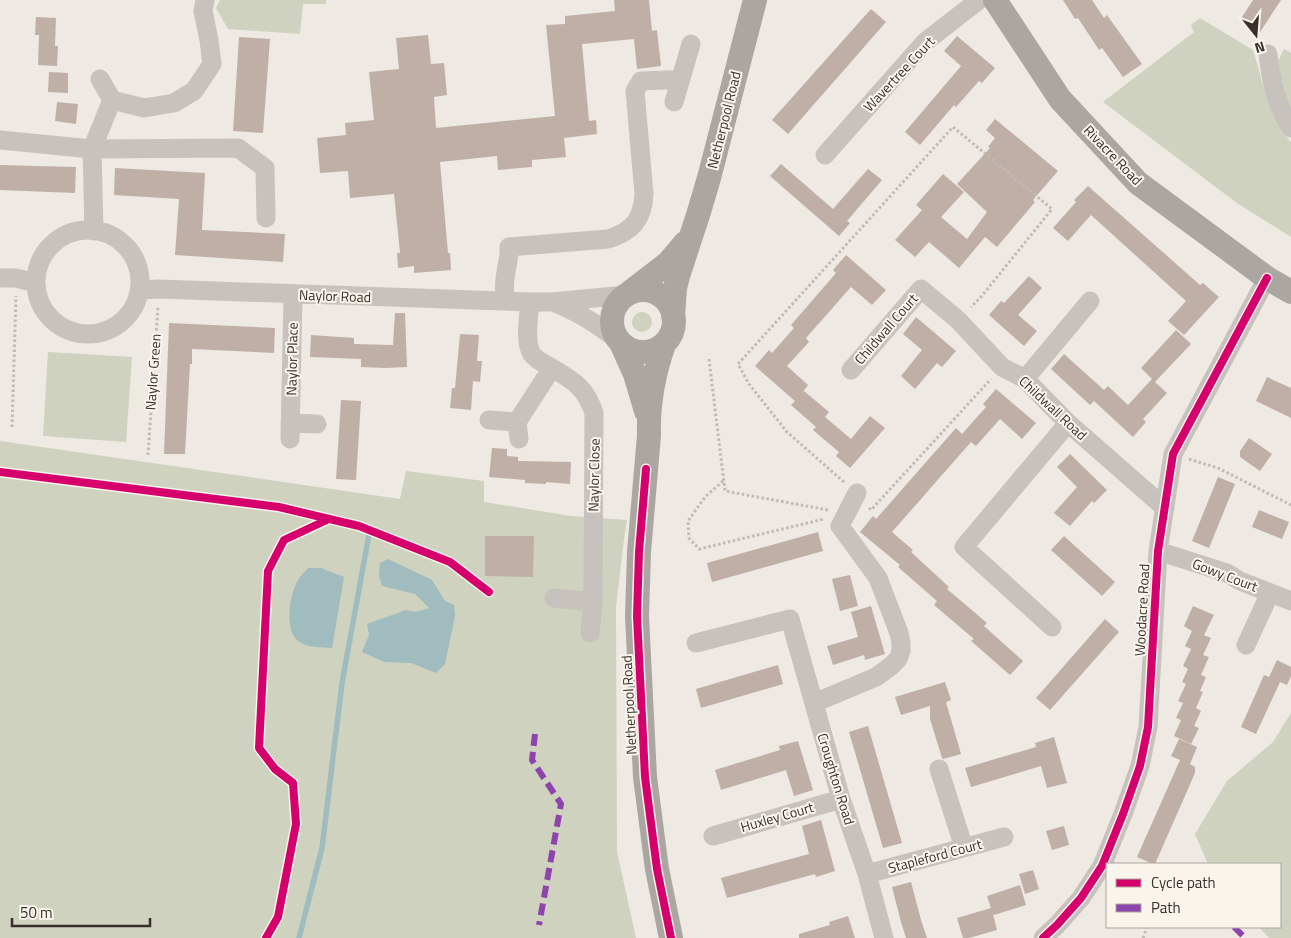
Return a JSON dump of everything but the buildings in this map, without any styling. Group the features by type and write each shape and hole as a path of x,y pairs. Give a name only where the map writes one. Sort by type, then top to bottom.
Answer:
{"main road":[{"name":"Netherpool Road","path":"673,316 675,288 711,170 754,0"},
{"name":"Rivacre Road","path":"995,0 1060,99 1138,182 1267,278 1291,292"},
{"name":"Netherpool Road","path":"628,294 668,263 690,238"},
{"path":"642,290 648,291 659,295 670,306 674,326 670,336 658,348 642,352 631,350 621,344 614,333 612,314 617,305 628,294 642,290"},
{"name":"Netherpool Road","path":"621,344 632,367 649,420"},
{"name":"Netherpool Road","path":"664,344 655,372 649,420 650,435 639,552 637,616 645,777 657,868 671,938"}],"street":[{"path":"100,79 112,100 144,108 174,103 194,91 212,64 203,11 205,0"},
{"name":"Wavertree Court","path":"826,155 925,42 979,0"},
{"path":"674,102 691,44"},
{"path":"1268,54 1270,77 1277,100 1291,128"},
{"path":"505,301 504,284 510,258 510,248 608,238 620,235 635,222 641,214 644,194 635,91 641,81 680,80"},
{"path":"94,231 92,149 112,100"},
{"path":"0,140 92,149 238,148 265,168 266,218"},
{"path":"94,231 110,235 124,244 134,257 140,273 140,290 135,306 118,325 110,330 94,334 77,333 61,326 48,315 39,300 36,283 39,266 47,251 60,239 76,232 94,231"},
{"path":"8,278 36,283"},
{"name":"Woodacre Road","path":"1043,938 1081,898 1102,866 1140,766 1148,727 1158,551 1173,454 1267,278"},
{"name":"Childwall Court","path":"851,370 921,288"},
{"name":"Childwall Road","path":"921,288 958,320 1002,367 1025,379 1068,423 1165,508"},
{"name":"Naylor Road","path":"140,290 159,289 530,302 552,302 628,294"},
{"name":"Naylor Place","path":"293,294 290,431 317,424"},
{"path":"1025,379 1090,301"},
{"name":"Naylor Close","path":"530,302 528,337 532,354 539,362 572,380 590,401 594,413 593,602 590,634"},
{"path":"552,302 588,319 621,344"},
{"path":"489,420 518,431 552,368"},
{"path":"1052,627 964,547 1068,423"},
{"path":"814,703 876,677 898,659 901,652 899,633 878,578 840,526 856,493"},
{"name":"Gowy Court","path":"1158,551 1227,573 1240,581 1285,596"},
{"path":"1246,645 1285,596"},
{"path":"554,598 593,602"},
{"name":"Croughton Road","path":"696,643 790,619 841,799 867,874 884,938"},
{"path":"939,769 964,848"},
{"name":"Huxley Court","path":"713,836 841,799"},
{"name":"Stapleford Court","path":"867,874 1004,837"}],"path":[{"path":"8,278 12,427"},
{"path":"710,358 724,491 846,513"},
{"path":"1173,454 1218,468 1291,505"},
{"path":"723,481 704,497 688,521 689,538 699,548 846,513"}],"green space":[{"path":"220,0 326,0 326,4 303,4 300,34 228,29 216,8"},
{"path":"1200,18 1253,50 1264,88 1283,133 1291,142 1291,237 1237,203 1103,102 1194,32 1191,25"},
{"path":"1284,49 1291,53 1291,117 1273,71"},
{"path":"642,312 649,315 652,322 649,329 642,332 635,329 632,322 635,315"},
{"path":"48,352 132,357 126,442 43,436"},
{"path":"0,441 400,499 406,471 484,481 484,502 571,516 627,520 616,607 617,852 636,938 0,938"},
{"path":"1291,713 1291,938 1269,938 1260,928 1281,928 1281,863 1208,863 1195,834 1227,781 1273,742"}],"water":[{"path":"388,559 432,580 445,601 454,605 455,616 445,664 436,673 411,663 384,662 362,652 369,635 367,624 406,610 416,612 429,608 415,594 382,586 379,576 380,563"},
{"path":"308,568 321,568 344,577 332,648 304,645 295,638 292,631 289,614 292,595 298,580"}],"waterway":[{"path":"299,938 322,848 342,683 370,529"}],"marked path":[{"path":"535,734 532,760 561,804 539,925"},
{"path":"1235,928 1245,938"}],"cycle path":[{"path":"1043,938 1081,898 1102,866 1140,766 1148,727 1158,551 1173,454 1267,278"},
{"path":"646,469 639,552 637,616 645,777 657,869 671,938"},
{"path":"0,472 279,507 359,526 450,562 489,592"},
{"path":"266,938 278,917 296,824 293,783 275,769 259,748 268,571 284,540 329,519"}]}
